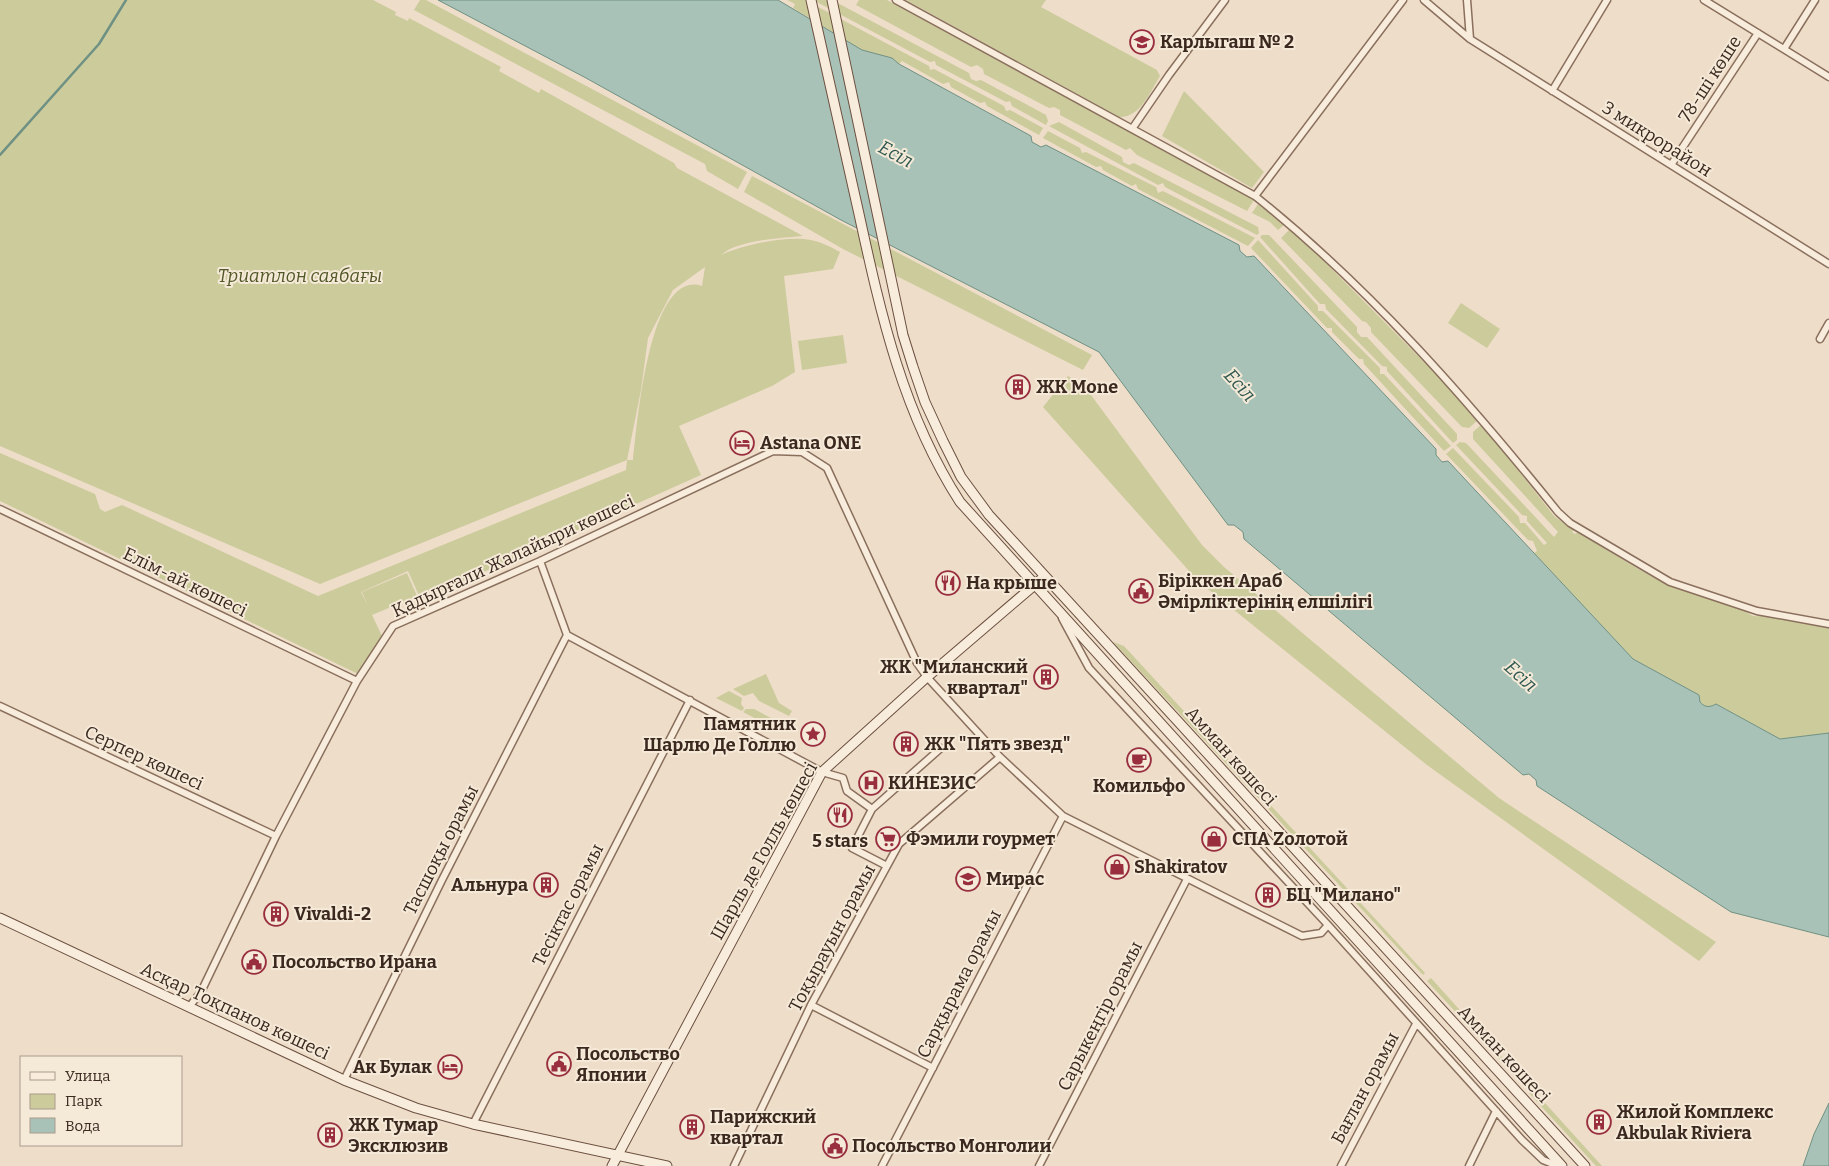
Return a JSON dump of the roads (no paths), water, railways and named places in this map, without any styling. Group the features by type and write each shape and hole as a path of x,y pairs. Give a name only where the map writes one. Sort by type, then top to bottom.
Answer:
{"main road":[{"name":"Амман көшесі","path":"811,0 883,322 912,411 940,471 960,502 978,524 1562,1166"},
{"name":"Амман көшесі","path":"832,0 904,334 925,402 961,477 989,516 1585,1166"},
{"name":"Шарль де Голль көшесі","path":"612,1166 822,772 927,677 1045,576"},
{"name":"Асқар Тоқпанов көшесі","path":"0,918 344,1080 416,1108 473,1124 667,1166"}],"street":[{"path":"896,0 1255,196 1306,238 1398,329 1483,420 1558,512 1570,523 1670,582 1757,611 1829,624"},
{"path":"1132,129 1168,74 1225,0"},
{"path":"1255,196 1403,0"},
{"name":"3 микрорайон","path":"1424,0 1470,39 1829,264"},
{"path":"1467,0 1470,39"},
{"path":"1552,91 1607,0"},
{"path":"1784,50 1815,0"},
{"path":"1706,1 1829,77"},
{"name":"78-ші көше","path":"1671,166 1758,33"},
{"path":"1820,338 1829,324"},
{"name":"Қадырғали Жалайыри көшесі","path":"189,1007 201,992 276,836 357,681 392,626 540,561 773,451 802,452 827,468 917,663 927,677 1000,757 1064,816 1302,936 1321,933 1328,925"},
{"name":"Елім-ай көшесі","path":"0,509 357,681"},
{"path":"540,561 568,635 822,772 843,778 847,791 872,809"},
{"name":"Амман көшесі","path":"1058,611 1089,668 1328,925 1496,1111 1543,1160 1558,1166"},
{"name":"Тасшоқы орамы","path":"344,1080 442,880 568,635"},
{"name":"Тесіктас орамы","path":"473,1124 690,700"},
{"name":"Серпер көшесі","path":"0,706 276,836"},
{"path":"887,866 852,848 872,809 941,748"},
{"name":"Тоқырауын орамы","path":"734,1166 811,1005 899,844 1000,757"},
{"name":"Сарқырама орамы","path":"882,1166 1064,816"},
{"name":"Сарыкеңгір орамы","path":"1038,1166 1187,879"},
{"path":"811,1005 933,1068"},
{"name":"Бағлан орамы","path":"1342,1166 1416,1024"},
{"path":"1469,1166 1496,1111"}],"water":[{"name":"Есіл","path":"438,0 778,0 862,50 892,58 899,64 1031,136 1032,142 1041,147 1046,145 1239,245 1240,251 1247,257 1254,256 1436,449 1436,455 1442,462 1448,461 1633,659 1699,695 1700,702 1703,705 1716,704 1780,739 1829,733 1829,937 1731,912 1537,786 1536,780 1529,774 1523,775 1244,539 1243,532 1234,525 1228,525 1099,352 841,220 586,78"},
{"path":"1829,1103 1829,1166 1803,1166 1814,1134"}],"waterway":[{"path":"0,155 99,44 126,0"}],"place":[{"name":"Карлыгаш № 2","path":"1142,42"},
{"name":"ЖК Mone","path":"1018,387"},
{"name":"Astana ONE","path":"742,443"},
{"name":"На крыше","path":"948,583"},
{"name":"Біріккен Араб Әмірліктерінің елшілігі","path":"1141,591"},
{"name":"ЖК \"Миланский квартал\"","path":"1046,677"},
{"name":"Памятник Шарлю Де Голлю","path":"813,734"},
{"name":"ЖК \"Пять звезд\"","path":"906,744"},
{"name":"Комильфо","path":"1139,760"},
{"name":"КИНЕЗИС","path":"871,783"},
{"name":"5 stars","path":"840,815"},
{"name":"Фэмили гоурмет","path":"888,839"},
{"name":"СПА Zолотой","path":"1214,839"},
{"name":"Shakiratov","path":"1117,867"},
{"name":"Мирас","path":"968,879"},
{"name":"Альнура","path":"546,885"},
{"name":"БЦ \"Милано\"","path":"1268,895"},
{"name":"Vivaldi-2","path":"276,914"},
{"name":"Посольство Ирана","path":"254,962"},
{"name":"Посольство Японии","path":"559,1064"},
{"name":"Ак Булак","path":"450,1067"},
{"name":"Жилой Комплекс Akbulak Riviera","path":"1599,1122"},
{"name":"Парижский квартал","path":"692,1127"},
{"name":"ЖК Тумар Эксклюзив","path":"330,1135"},
{"name":"Посольство Монголии","path":"835,1146"}],"park label":[{"name":"Триатлон саябағы","path":"300,276"}]}
